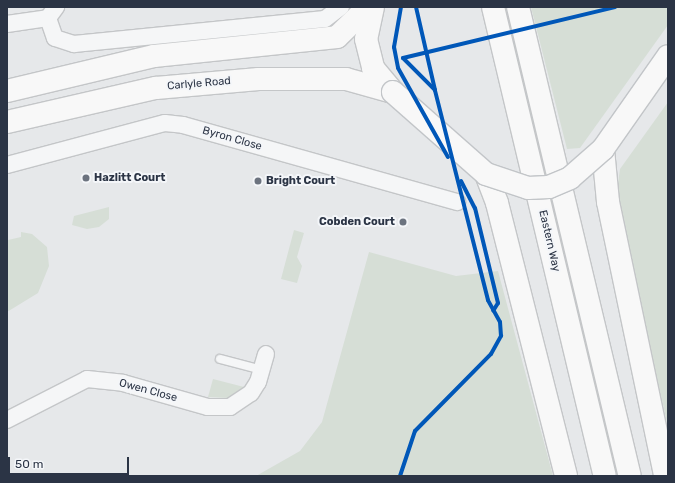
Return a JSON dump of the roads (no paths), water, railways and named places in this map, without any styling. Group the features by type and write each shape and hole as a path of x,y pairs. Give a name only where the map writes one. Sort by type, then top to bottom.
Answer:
{"main road":[{"path":"7,91 154,56 336,37 368,7"},
{"path":"373,7 366,39 373,68 393,92 486,174 528,188 549,187 570,178 603,149 668,56"},
{"name":"Eastern Way","path":"493,7 605,476"},
{"path":"518,7 630,476"},
{"name":"Carlyle Road","path":"7,122 156,88 259,79 346,79 393,92"},
{"path":"603,149 608,202 665,476"},
{"path":"486,174 497,203 566,476"}],"street":[{"path":"7,24 52,12 55,38 74,44 325,19 341,7"},
{"name":"Byron Close","path":"7,166 165,123 182,125 456,202"},
{"name":"Owen Close","path":"7,420 87,378 123,383 221,409 251,393 262,370 266,354"}],"lane":[{"path":"220,359 262,370"}],"place":[{"name":"Hazlitt Court","path":"86,178"},
{"name":"Bright Court","path":"258,181"},
{"name":"Cobden Court","path":"403,222"}]}
